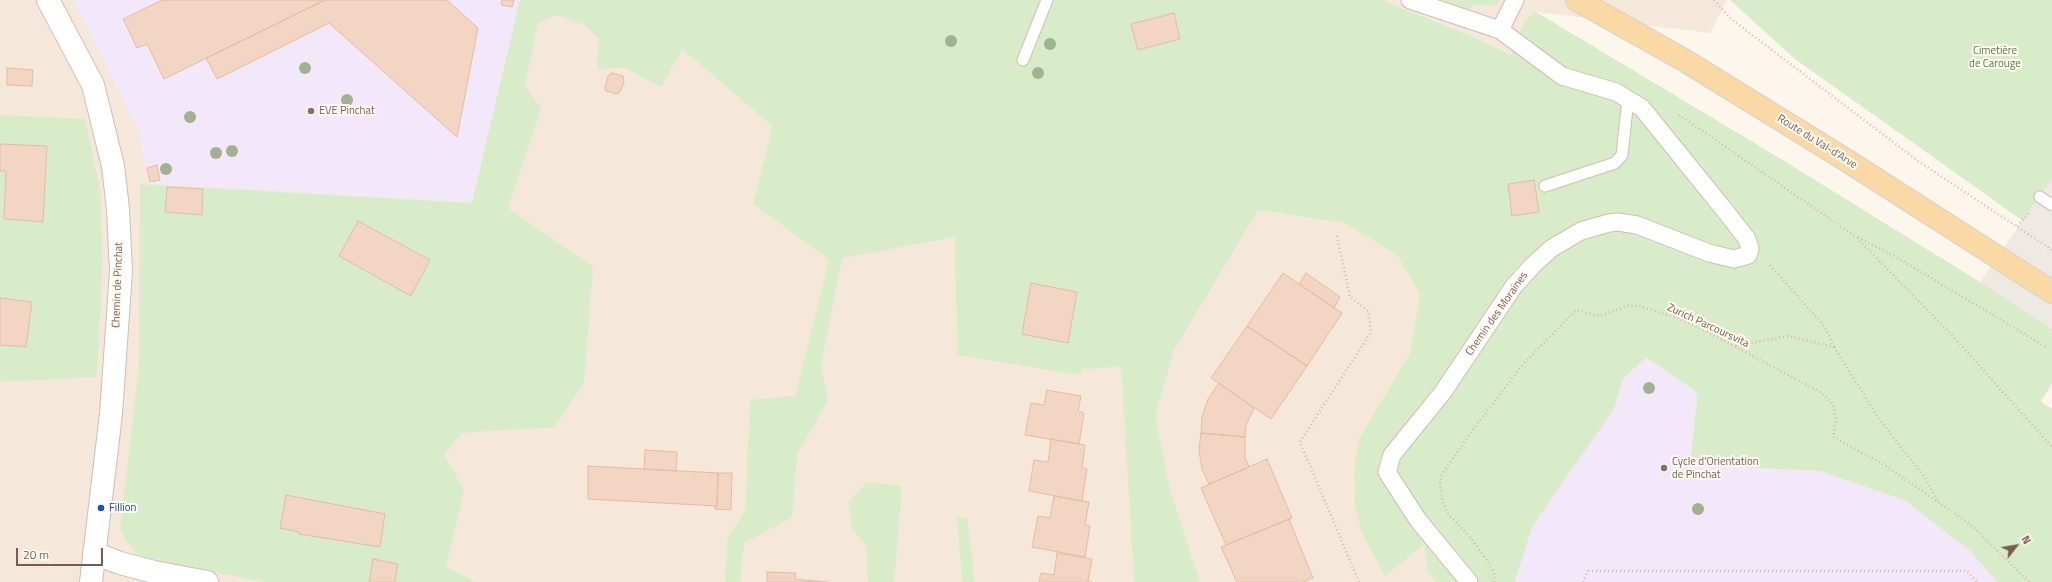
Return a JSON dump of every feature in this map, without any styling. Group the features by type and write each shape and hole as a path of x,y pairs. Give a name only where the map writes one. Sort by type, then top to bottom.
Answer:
{"main road":[{"name":"Route du Val-d'Arve","path":"1577,0 1684,60 1852,164 2052,292"}],"street":[{"name":"Chemin de Pinchat","path":"48,0 93,85 113,166 118,209 120,271 111,414 91,582"},
{"path":"1410,0 1503,23 1562,76 1616,92 1642,108 1747,239"},
{"path":"1503,23 1515,0"},
{"name":"Chemin des Moraines","path":"1469,582 1418,520 1387,472 1392,455 1443,392 1514,286 1532,265 1552,248 1581,231 1609,223 1618,222 1637,225 1709,254 1734,259 1748,255 1750,249 1747,239"},
{"path":"94,553 120,563 154,572 207,582"}],"lane":[{"path":"1023,60 1047,0"},
{"path":"1545,186 1615,163 1622,155 1628,99"},
{"path":"2040,197 2052,205"}],"path":[{"path":"1714,0 1731,19 1918,161 2052,250"},
{"path":"1642,108 1655,105 1684,117 1856,236 1903,261 2046,347"},
{"path":"1337,236 1350,297 1368,311 1372,332 1300,442 1358,582"},
{"path":"1856,236 1951,334 2052,448"},
{"path":"1747,239 1825,328 1834,347 1879,419 1923,474 1940,503"},
{"name":"Zurich Parcoursvita","path":"1495,582 1494,573 1486,559 1471,538 1448,514 1443,503 1440,485 1441,476 1474,428 1524,363 1576,310 1599,316 1628,306 1640,306 1678,318 1735,346 1822,393 1833,404 1836,418 1833,437 1883,464 1971,525 2029,582"},
{"path":"1735,346 1788,336 1834,347"},
{"path":"1583,582 1588,571 1967,571 1977,582"}],"shaded area":[{"path":"0,0 584,0 682,49 772,126 753,204 829,260 955,236 1258,210 1344,223 1397,255 1420,294 1410,353 1359,439 1424,543 1428,572 1436,582 0,582"},
{"name":"EVE Pinchat","path":"74,0 520,0 472,203 150,184 138,131"},
{"path":"1382,0 1727,0 1710,33 1536,12 1524,21 1511,55 1474,37"},
{"path":"2052,179 2052,329 1980,282"},
{"name":"Cycle d'Orientation de Pinchat","path":"1647,358 1695,391 1697,399 1690,465 1819,471 1904,500 1969,550 1997,582 1515,582 1532,527 1614,409 1624,377"}],"green space":[{"path":"520,0 1382,0 1474,37 1511,55 1524,21 1536,12 1781,159 1980,282 2052,329 2052,383 2041,402 2052,409 2052,582 1997,582 1969,550 1904,500 1819,471 1690,465 1697,399 1695,391 1647,358 1624,377 1614,409 1532,527 1515,582 1436,582 1428,572 1424,544 1385,576 1361,531 1355,504 1354,469 1359,439 1410,353 1420,294 1397,255 1344,223 1258,210 1174,350 1155,416 1170,491 1200,582 1134,582 1121,367 1082,369 1081,375 957,355 955,237 842,258 821,366 828,400 797,454 792,517 744,543 740,582 725,582 728,537 745,511 750,400 795,396 829,260 753,204 772,126 682,49 661,87 623,67 597,70 599,39 585,25 556,15 538,23 525,85 541,109 508,208 593,267 584,382 555,427 461,433 444,455 464,490 446,567 476,582 265,582 156,561 139,555 126,541 120,529 139,364 140,184 472,203"},
{"path":"1441,0 1499,0 1497,6 1473,5 1470,10"},
{"name":"Cimetière de Carouge","path":"1730,0 2052,0 2052,179 2023,221 1795,59"},
{"path":"0,115 85,119 100,189 103,259 97,377 0,382"},
{"path":"867,482 902,486 894,582 868,582 866,546 852,528 848,502"},
{"path":"957,517 967,518 975,582 962,582"}],"building":[{"path":"162,0 325,0 164,79 147,44 137,48 123,19"},
{"path":"325,0 447,0 478,28 457,137 329,23 217,79 206,58"},
{"path":"502,0 514,0 512,7 501,5"},
{"path":"1174,13 1180,39 1138,50 1131,24"},
{"path":"7,68 33,70 32,86 7,85"},
{"path":"612,73 623,76 624,82 620,92 617,94 606,91 605,87 608,76"},
{"path":"0,144 47,146 43,222 4,219 6,171 0,171"},
{"path":"157,165 160,180 150,182 147,168"},
{"path":"1534,180 1539,212 1512,216 1508,184"},
{"path":"167,187 203,189 202,215 165,212"},
{"path":"358,221 430,260 411,296 339,256"},
{"path":"1283,273 1342,313 1307,366 1247,326"},
{"path":"1306,273 1340,297 1334,308 1299,284"},
{"path":"1031,283 1077,292 1068,343 1022,334"},
{"path":"0,298 32,302 26,347 0,345"},
{"path":"1247,326 1307,366 1271,419 1211,378"},
{"path":"1219,383 1254,408 1246,425 1245,437 1201,433 1202,417 1208,399"},
{"path":"1047,390 1081,396 1078,411 1084,413 1079,444 1025,435 1031,403 1044,405"},
{"path":"1201,433 1245,437 1245,458 1249,467 1209,484 1202,469 1199,450"},
{"path":"1051,439 1085,445 1082,468 1087,469 1082,501 1029,491 1034,460 1048,462"},
{"path":"645,450 677,452 676,471 644,469"},
{"path":"1267,459 1292,518 1226,545 1201,488"},
{"path":"588,466 718,473 717,506 588,499"},
{"path":"718,473 732,473 731,510 715,509 715,506 717,506"},
{"path":"286,495 385,514 380,547 299,534 299,532 280,528"},
{"path":"1054,496 1089,502 1085,525 1090,526 1085,557 1032,547 1038,516 1050,518"},
{"path":"1289,519 1313,578 1303,582 1237,582 1221,547"},
{"path":"1057,553 1092,559 1088,581 1092,582 1039,582 1041,573 1054,575"},
{"path":"373,559 398,564 395,582 369,582"},
{"path":"767,572 796,573 795,579 828,582 767,582"}],"place":[{"name":"EVE Pinchat","path":"311,111"},
{"name":"Cycle d'Orientation de Pinchat","path":"1664,468"},
{"name":"Fillion","path":"101,508"}]}
